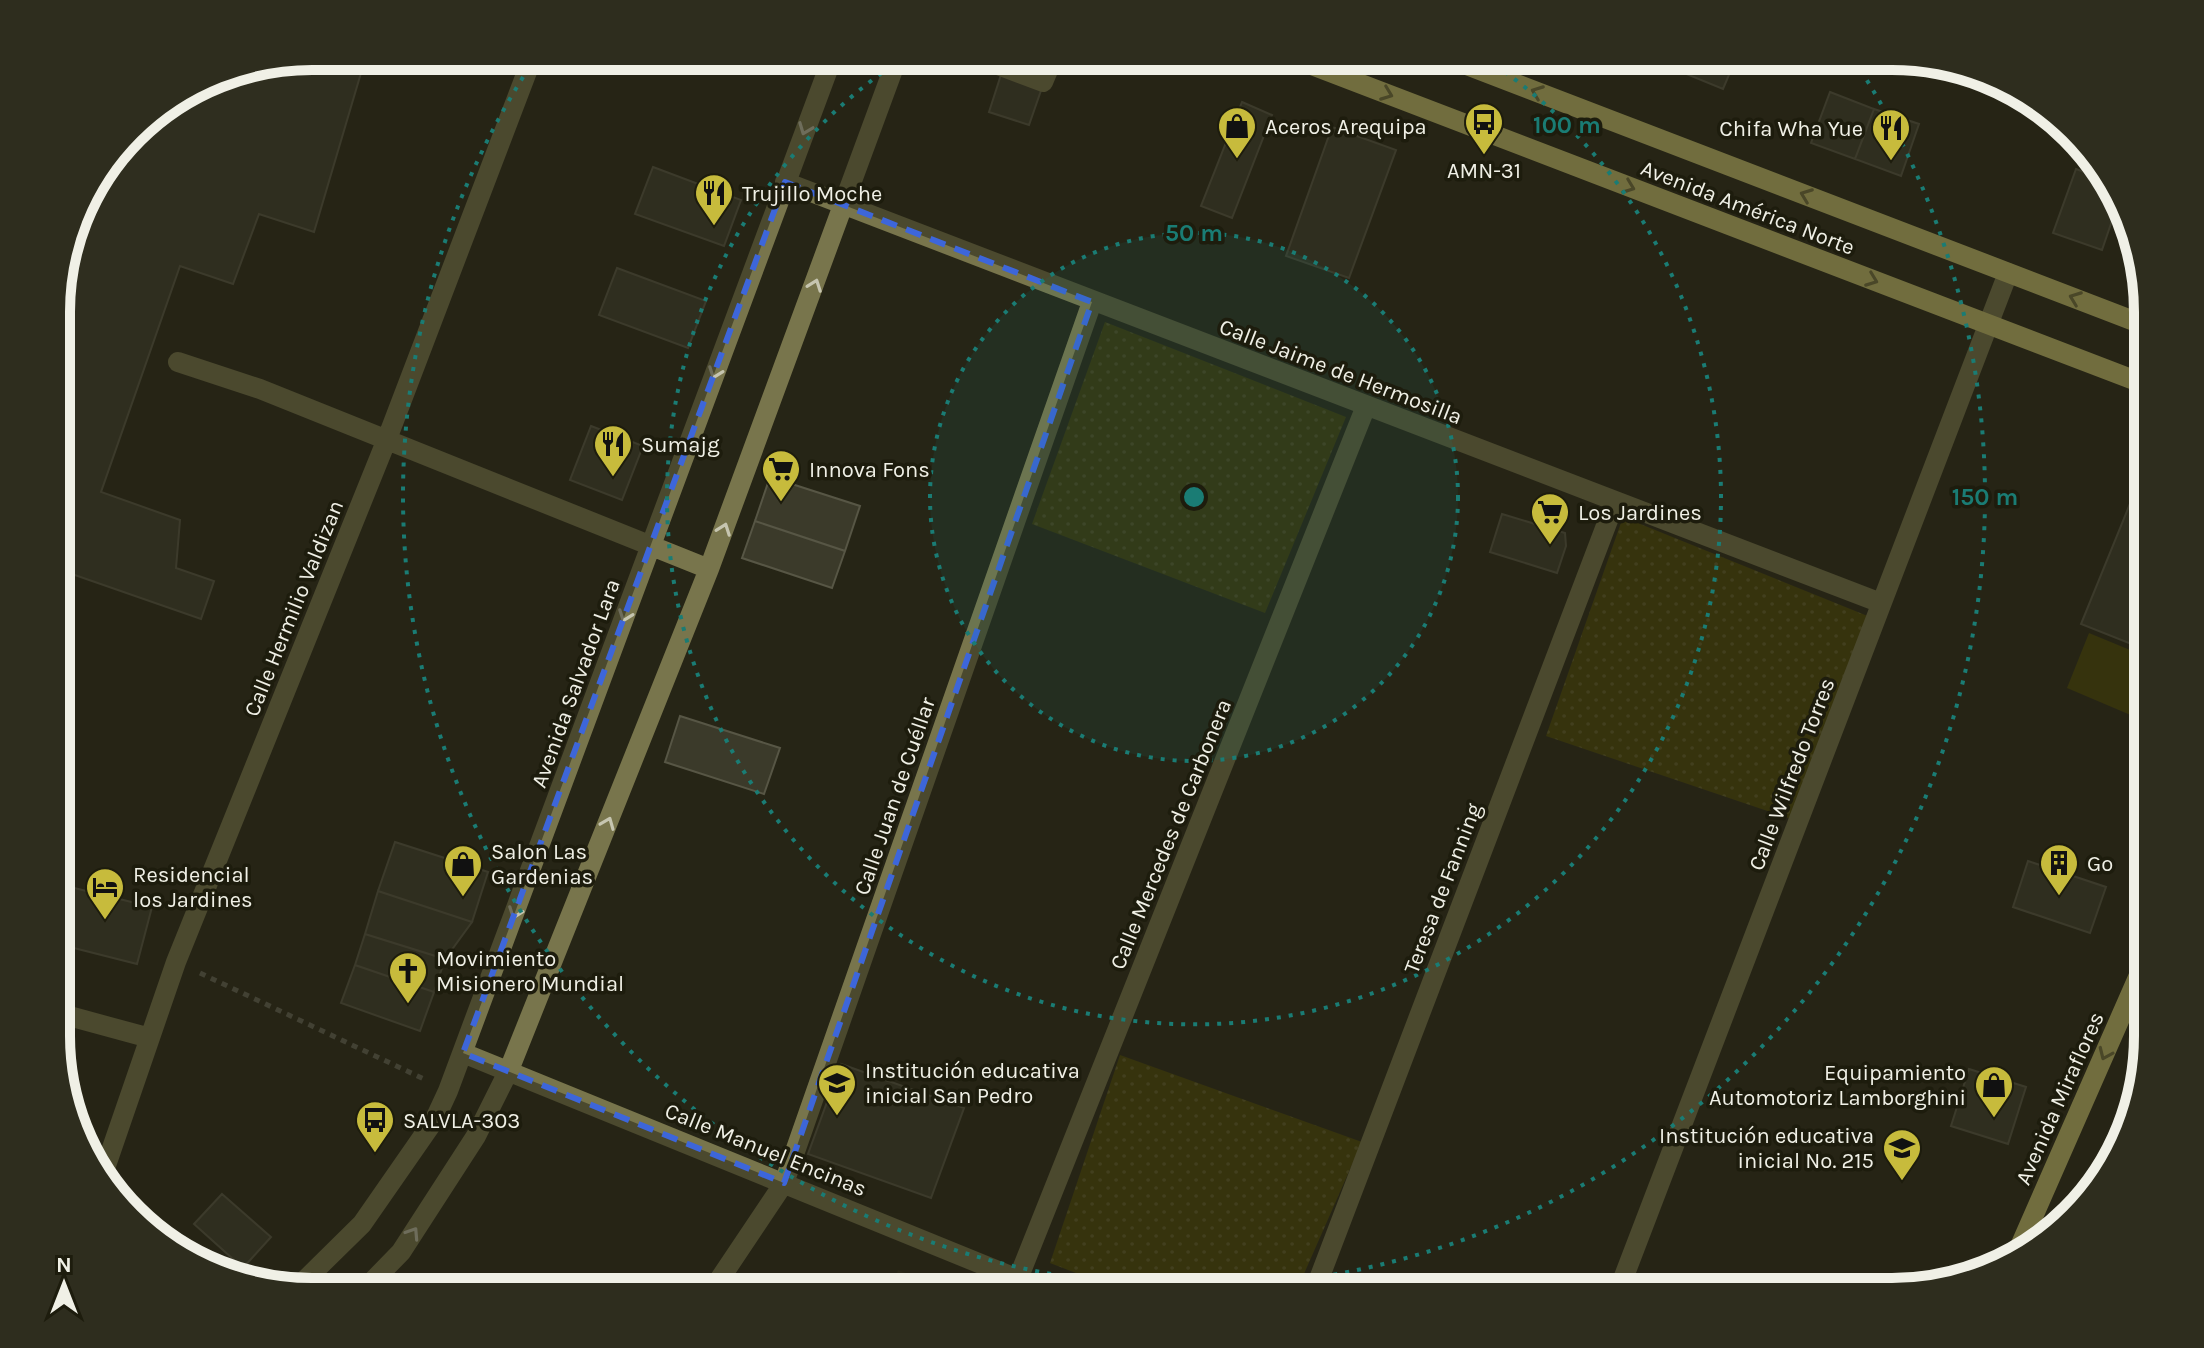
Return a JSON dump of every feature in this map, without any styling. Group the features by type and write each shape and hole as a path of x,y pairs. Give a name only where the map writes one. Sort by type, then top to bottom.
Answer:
{"main road":[{"name":"Avenida América Norte","path":"1325,70 2133,380"},
{"name":"Avenida América Norte","path":"1499,70 2133,321"},
{"name":"Avenida Miraflores","path":"2023,1239 2133,989"}],"street":[{"name":"Calle Hermilio Valdizan","path":"107,1163 176,962 387,439 527,71"},
{"name":"Avenida Salvador Lara","path":"307,1278 362,1224 435,1119 448,1091 827,71"},
{"path":"376,1278 401,1252 476,1136 509,1070 709,569 893,71"},
{"path":"1013,71 1043,82 1048,71"},
{"name":"Calle Jaime de Hermosilla","path":"785,182 1881,603"},
{"name":"Calle Wilfredo Torres","path":"1624,1277 2008,273"},
{"name":"Calle Juan de Cuéllar","path":"721,1278 784,1183 1092,302"},
{"path":"178,362 260,389 709,569"},
{"name":"Calle Mercedes de Carbonera","path":"1019,1278 1366,406"},
{"name":"Teresa de Fanning","path":"1320,1277 1615,502"},
{"path":"70,1016 150,1038"},
{"name":"Calle Manuel Encinas","path":"463,1053 1014,1278"}],"path":[{"path":"176,962 448,1091"}],"highlighted area":[{"path":"785,182 1092,302 784,1183 463,1053"}],"shaded area":[{"path":"1105,322 1346,417 1265,613 1032,524"},
{"path":"1623,517 1880,621 1797,821 1546,736"},
{"path":"2089,633 2133,651 2133,716 2067,688"},
{"path":"1120,1055 1362,1142 1302,1277 1088,1278 1050,1263"},
{"path":"898,1270 916,1278 895,1278"}],"building":[{"path":"1677,70 1731,70 1723,89"},
{"path":"296,71 362,71 314,232 259,214 233,284 180,266 101,492 180,520 176,568 214,581 201,619 72,574 72,280 88,219 111,177 152,130 177,111 219,88 249,78"},
{"path":"1002,71 1048,71 1029,125 989,112"},
{"path":"1830,92 1874,109 1855,159 1811,143"},
{"name":"Aceros Arequipa","path":"1242,102 1272,115 1232,218 1201,206"},
{"path":"1874,109 1919,124 1901,176 1855,159"},
{"path":"1332,127 1396,150 1349,278 1286,256"},
{"path":"653,167 741,200 724,246 635,214"},
{"path":"2076,169 2091,174 2114,216 2102,250 2053,233"},
{"path":"617,268 706,301 688,348 599,315"},
{"path":"591,426 643,446 622,500 570,480"},
{"path":"770,477 860,506 845,551 755,521"},
{"path":"2133,496 2133,645 2081,624"},
{"path":"1502,514 1565,533 1566,546 1557,573 1490,552"},
{"path":"755,521 845,551 832,588 742,558"},
{"path":"680,716 780,748 764,794 665,762"},
{"path":"395,842 488,872 472,922 378,891"},
{"name":"Go","path":"2028,861 2106,887 2090,933 2013,907"},
{"name":"Residencial los Jardines","path":"70,887 152,907 137,964 70,947"},
{"path":"378,891 472,922 445,959 365,934"},
{"path":"365,934 445,959 434,992 355,965"},
{"path":"355,965 434,992 420,1031 341,1003"},
{"path":"841,1064 964,1108 931,1198 808,1154"},
{"path":"1969,1069 2026,1087 2008,1144 1951,1126"},
{"path":"222,1194 271,1237 243,1268 194,1224"}],"place":[{"name":"AMN-31","path":"1484,156"},
{"name":"Aceros Arequipa","path":"1237,160"},
{"name":"Chifa Wha Yue","path":"1891,162"},
{"name":"Trujillo Moche","path":"714,227"},
{"name":"Sumajg","path":"613,478"},
{"name":"Innova Fons","path":"781,503"},
{"name":"Los Jardines","path":"1550,546"},
{"name":"Go","path":"2059,897"},
{"name":"Salon Las Gardenias","path":"463,898"},
{"name":"Residencial los Jardines","path":"105,921"},
{"name":"Movimiento Misionero Mundial","path":"408,1005"},
{"name":"Institución educativa inicial San Pedro","path":"837,1117"},
{"name":"Equipamiento Automotoriz Lamborghini","path":"1994,1119"},
{"name":"SALVLA-303","path":"375,1154"},
{"name":"Institución educativa inicial No. 215","path":"1902,1182"}]}
